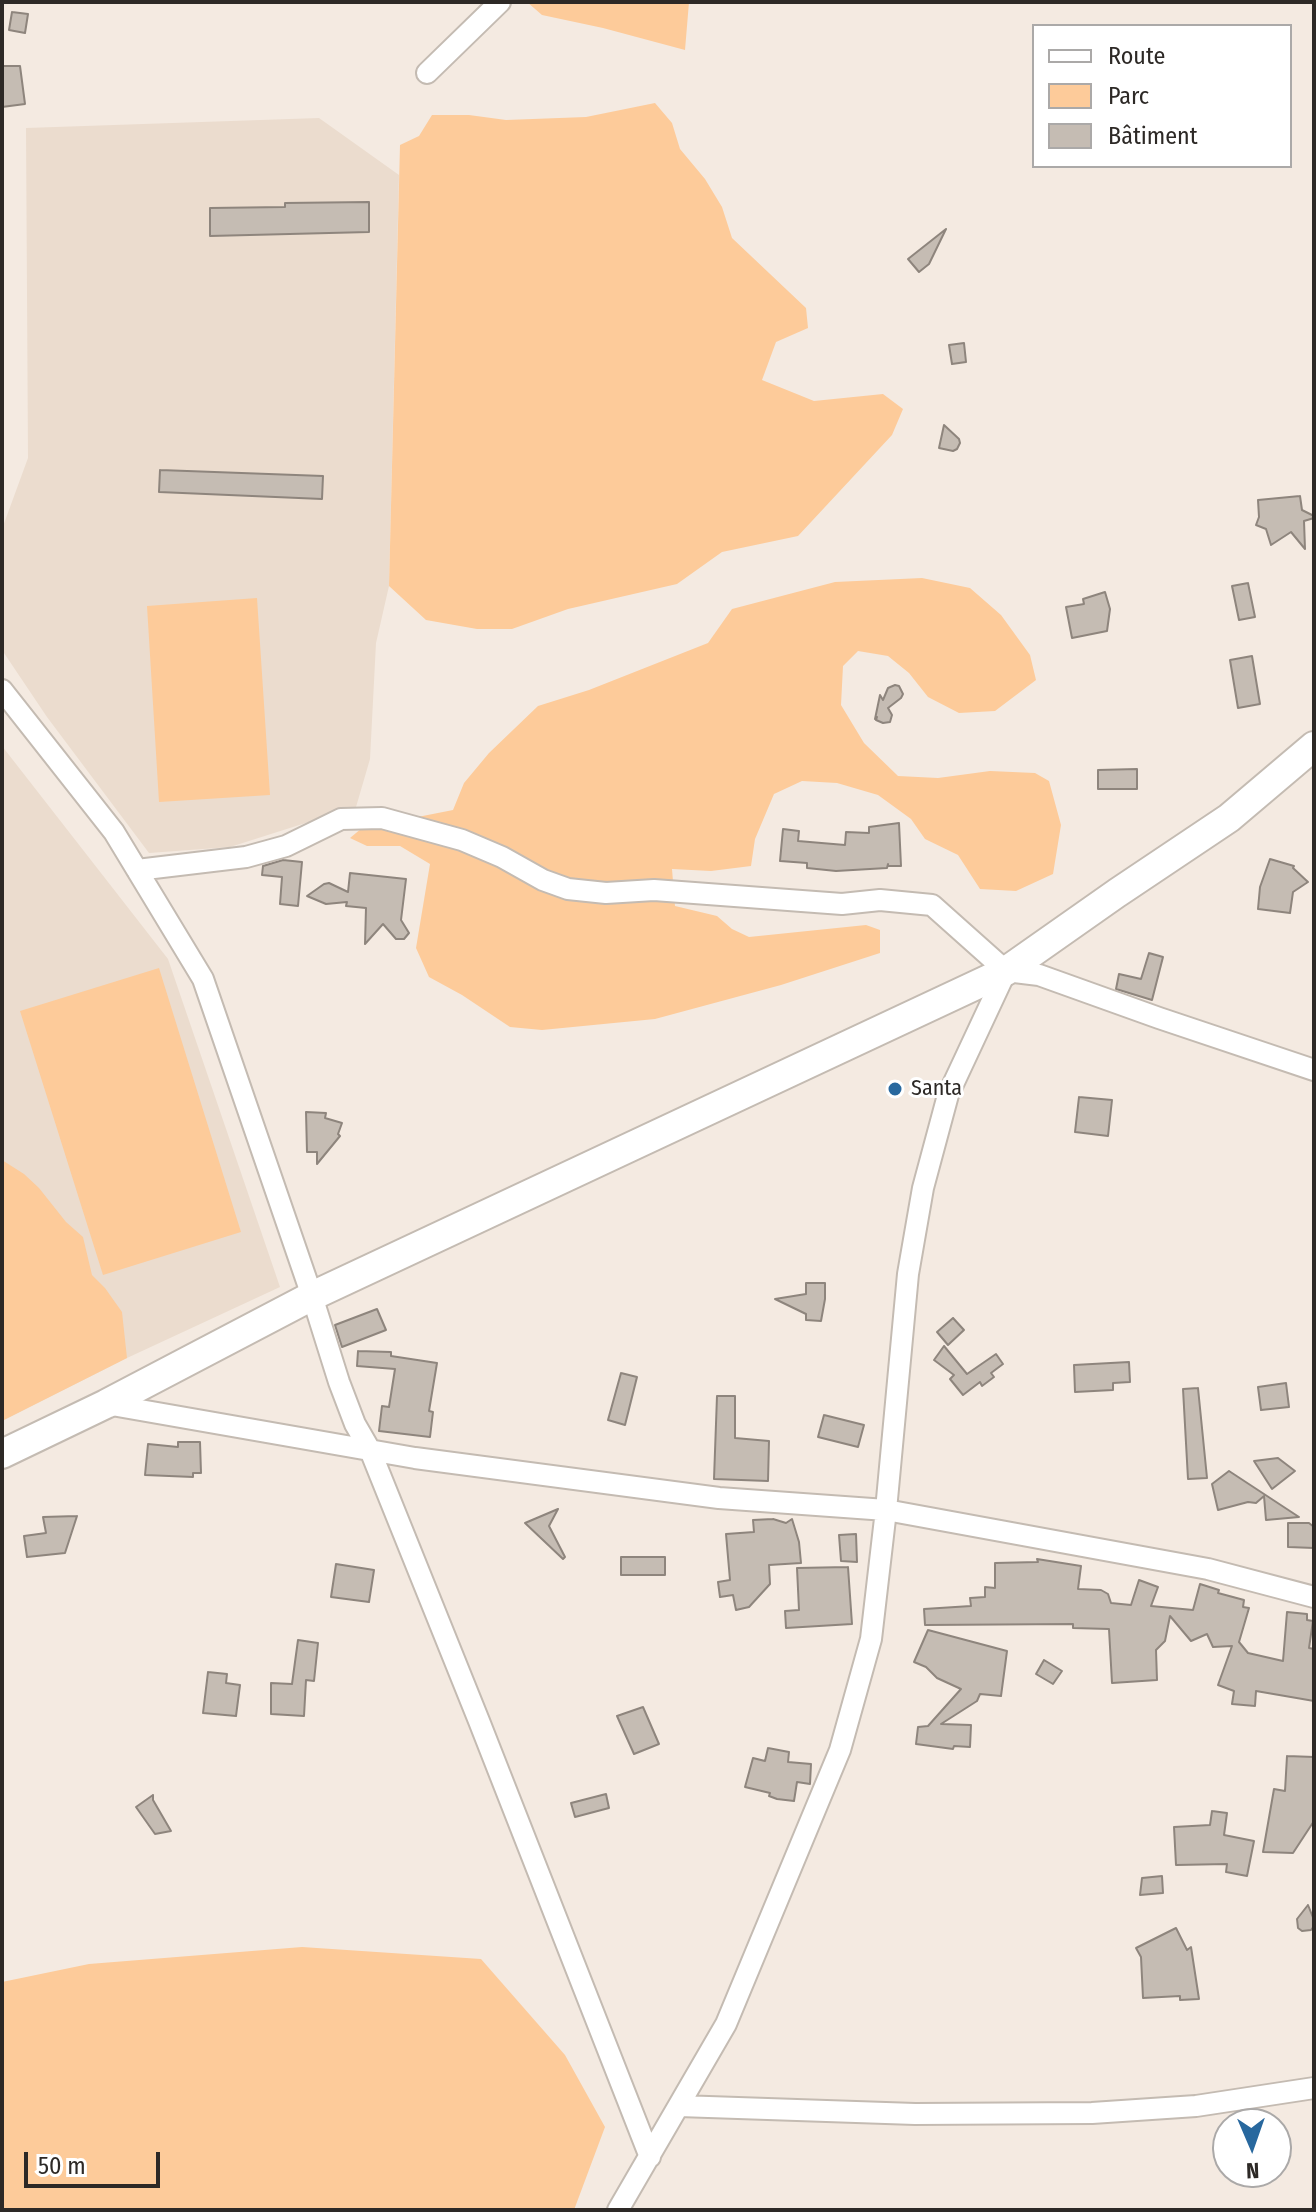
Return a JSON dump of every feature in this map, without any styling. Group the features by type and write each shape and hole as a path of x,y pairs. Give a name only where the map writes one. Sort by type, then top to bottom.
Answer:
{"main road":[{"path":"2,1454 106,1404 312,1296 1006,971 1229,818 1314,746"}],"street":[{"path":"427,73 500,2"},
{"path":"2,690 114,832 203,979 339,1382 355,1424 370,1450 479,1721 650,2157"},
{"path":"137,870 246,857 286,846 341,819 382,818 462,840 568,889 606,893 654,890 842,904 880,900 932,905 1006,971 1039,975 1314,1070"},
{"path":"618,2210 726,2024 840,1750 871,1639 908,1274 923,1188 948,1095 1006,971"},
{"path":"106,1404 430,1460 719,1498 886,1510 1208,1569 1314,1597"},
{"path":"679,2106 915,2114 1092,2113 1196,2106 1314,2088"}],"shaded area":[{"path":"319,118 399,175 389,586 376,643 370,759 356,807 230,847 149,853 47,717 2,650 2,529 28,458 26,128"},
{"path":"2,746 168,959 280,1287 127,1358 2,1421"}],"green space":[{"path":"527,2 689,2 685,50 542,15"},
{"path":"655,103 672,123 680,149 705,179 722,207 732,238 806,308 808,328 776,342 762,380 814,401 883,394 903,409 892,435 798,536 722,552 677,584 568,609 512,629 477,629 426,620 389,586 400,145 419,136 432,115 469,115 506,120 586,117"},
{"path":"922,578 970,588 1001,615 1030,655 1036,680 995,711 959,713 928,697 909,673 888,656 858,651 843,666 841,705 864,743 898,776 938,778 990,771 1035,773 1049,781 1061,825 1053,874 1016,891 980,889 958,855 925,839 911,819 878,795 837,783 802,781 774,794 755,839 751,866 711,871 672,869 675,906 717,916 732,929 749,937 866,925 880,930 880,953 781,985 655,1019 542,1030 510,1027 429,977 416,948 430,864 400,846 367,846 350,838 362,828 453,810 464,783 489,753 538,706 589,690 708,643 732,609 835,582"},
{"path":"257,598 270,795 159,802 147,606"},
{"path":"159,968 241,1232 103,1275 20,1011"},
{"path":"2,1160 39,1188 66,1222 83,1237 92,1275 122,1312 127,1358 2,1421"},
{"path":"302,1947 481,1959 565,2055 605,2127 574,2210 2,2210 2,1982 89,1964"}],"building":[{"path":"12,12 28,14 25,33 9,30"},
{"path":"2,66 20,66 25,104 2,107"},
{"path":"369,202 369,232 210,236 210,208"},
{"path":"946,229 929,264 919,272 908,259"},
{"path":"964,343 966,362 952,364 949,345"},
{"path":"944,425 959,439 957,449 953,451 939,448"},
{"path":"160,470 323,476 322,499 159,492"},
{"path":"1300,496 1302,510 1314,516 1304,521 1305,549 1291,532 1271,545 1266,529 1256,525 1258,500"},
{"path":"1248,583 1255,617 1239,620 1232,586"},
{"path":"1105,592 1110,609 1107,631 1072,638 1066,607 1084,604 1083,599"},
{"path":"1252,656 1260,704 1238,708 1230,660"},
{"path":"895,685 903,694 888,708 892,715 890,722 883,723 876,720 877,717 875,719 880,695 883,700 888,688"},
{"path":"1137,769 1137,789 1098,789 1098,770"},
{"path":"899,823 901,866 888,864 887,868 836,871 807,868 807,863 780,861 783,829 799,831 798,841 845,845 846,832 869,833 869,827"},
{"path":"1270,859 1294,866 1308,882 1293,892 1290,913 1258,909 1260,887"},
{"path":"283,860 302,862 298,906 280,904 282,877 262,875 263,866"},
{"path":"350,873 406,879 401,920 409,933 404,939 396,939 383,924 365,944 366,908 346,906 347,902 326,904 307,896 329,883 348,892"},
{"path":"1149,953 1163,957 1152,1000 1116,989 1119,974 1141,979"},
{"path":"1079,1097 1112,1100 1108,1136 1075,1132"},
{"path":"306,1112 326,1113 325,1118 342,1123 340,1136 317,1164 317,1152 307,1152"},
{"path":"806,1283 825,1283 821,1321 806,1320 806,1314 775,1299 806,1294"},
{"path":"377,1309 386,1330 342,1347 335,1325"},
{"path":"953,1318 964,1330 948,1345 937,1332"},
{"path":"944,1346 967,1374 996,1354 1003,1364 991,1373 994,1377 982,1386 980,1382 963,1395 950,1379 954,1375 934,1360"},
{"path":"358,1351 391,1352 391,1356 437,1363 429,1411 433,1412 430,1437 379,1431 382,1406 389,1407 395,1369 357,1366"},
{"path":"1129,1362 1130,1382 1113,1383 1113,1390 1075,1392 1074,1365"},
{"path":"621,1373 637,1377 625,1425 608,1420"},
{"path":"1286,1383 1289,1407 1261,1410 1258,1387"},
{"path":"1198,1388 1207,1478 1188,1479 1183,1389"},
{"path":"717,1396 735,1396 735,1438 769,1441 768,1481 714,1479"},
{"path":"824,1415 864,1425 858,1447 818,1437"},
{"path":"178,1442 200,1442 201,1473 193,1473 193,1477 145,1475 148,1444 178,1447"},
{"path":"1278,1458 1295,1471 1272,1489 1254,1461"},
{"path":"1229,1471 1299,1517 1266,1520 1264,1496 1256,1503 1248,1502 1218,1510 1212,1484"},
{"path":"558,1509 549,1526 565,1557 563,1559 525,1523"},
{"path":"77,1516 65,1553 27,1557 24,1536 46,1533 43,1517"},
{"path":"773,1519 786,1523 792,1519 801,1563 769,1565 770,1584 749,1607 736,1610 733,1595 720,1597 718,1582 730,1580 726,1534 754,1532 753,1520"},
{"path":"1288,1523 1309,1523 1314,1527 1314,1548 1288,1547"},
{"path":"856,1534 857,1562 841,1561 839,1535"},
{"path":"621,1557 665,1557 665,1575 621,1575"},
{"path":"1037,1559 1081,1566 1078,1589 1101,1590 1108,1594 1111,1603 1131,1605 1139,1580 1158,1587 1151,1606 1193,1610 1200,1584 1244,1600 1243,1607 1249,1608 1239,1642 1248,1653 1283,1661 1287,1612 1307,1614 1307,1620 1313,1621 1309,1648 1314,1649 1314,1701 1256,1691 1255,1706 1232,1704 1234,1691 1218,1685 1232,1646 1213,1647 1207,1634 1191,1641 1170,1616 1165,1641 1156,1650 1157,1680 1112,1683 1109,1629 1073,1628 1073,1624 925,1625 924,1609 971,1606 970,1598 985,1597 985,1587 995,1588 995,1563 1038,1562"},
{"path":"336,1564 374,1570 369,1602 331,1597"},
{"path":"848,1567 852,1624 786,1628 785,1611 799,1610 797,1568"},
{"path":"928,1630 1007,1651 1001,1696 980,1694 977,1701 941,1724 971,1725 970,1747 954,1746 953,1749 916,1744 918,1727 928,1726 961,1689 937,1678 926,1667 914,1662"},
{"path":"298,1640 318,1643 314,1681 306,1680 304,1716 271,1714 271,1683 292,1684"},
{"path":"1044,1660 1062,1671 1053,1684 1036,1674"},
{"path":"208,1672 227,1674 226,1683 240,1685 236,1716 203,1713"},
{"path":"643,1707 659,1744 634,1754 617,1716"},
{"path":"768,1748 789,1752 788,1762 811,1764 810,1784 797,1782 794,1801 777,1799 769,1796 770,1793 745,1787 753,1758 765,1761"},
{"path":"1287,1756 1314,1757 1314,1821 1293,1853 1263,1852 1274,1789 1285,1791"},
{"path":"606,1794 609,1808 575,1817 571,1803"},
{"path":"153,1795 171,1831 155,1834 136,1807"},
{"path":"1212,1811 1227,1813 1224,1835 1254,1841 1247,1876 1226,1872 1227,1864 1176,1865 1174,1827 1210,1825"},
{"path":"1162,1876 1163,1893 1140,1895 1142,1878"},
{"path":"1308,1905 1314,1926 1311,1930 1302,1931 1298,1928 1297,1919"},
{"path":"1176,1928 1187,1950 1191,1947 1199,1999 1180,2000 1180,1996 1143,1998 1141,1957 1136,1948"}],"place":[{"name":"Santa","path":"895,1089"}]}
